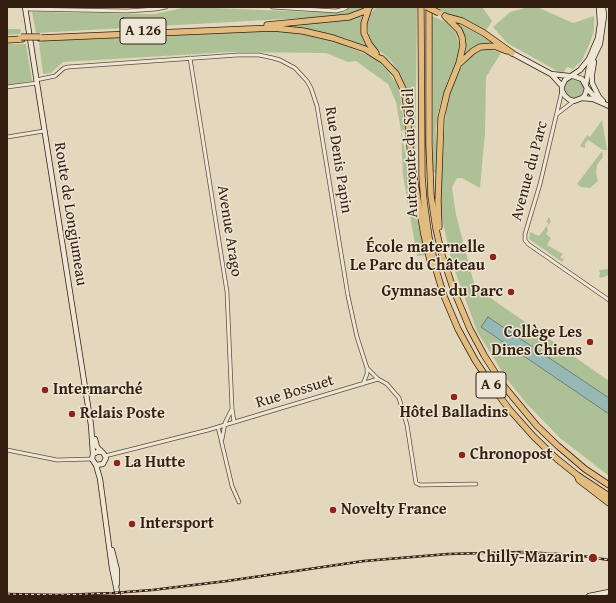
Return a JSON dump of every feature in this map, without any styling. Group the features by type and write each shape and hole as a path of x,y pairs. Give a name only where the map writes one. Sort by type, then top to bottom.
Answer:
{"highway":[{"name":"Autoroute du Soleil","path":"421,7 422,176 427,224 437,273 444,296 458,329 475,360 509,409 534,437 557,459 577,475 609,496"},
{"name":"Autoroute du Soleil","path":"428,7 430,176 433,211 449,277 464,316 484,355 503,385 527,415 546,435 586,469 609,485"},
{"path":"428,7 438,13 477,28 512,53"},
{"name":"A 126","path":"7,39 290,23 349,16 370,8"},
{"path":"370,8 364,23 365,36 370,46 384,61"},
{"path":"438,234 440,232 438,202 441,118 446,93 459,63 463,49 462,37 456,26 445,16"},
{"name":"A 126","path":"40,37 273,28 304,31 333,38 365,49 384,61 396,74 404,91 411,160 421,219 432,269 437,273"},
{"path":"459,63 473,51 485,46 497,47 512,53"},
{"path":"577,475 579,480 609,503"}],"street":[{"path":"26,8 127,11 166,7"},
{"path":"272,7 336,11 347,7"},
{"path":"562,88 565,80 584,66 594,49 598,38 600,24 599,7"},
{"path":"582,98 586,93 587,74 600,44 604,16 603,7"},
{"name":"Route de Longjumeau","path":"26,8 91,425 93,457"},
{"path":"512,53 551,74 580,77 594,96 606,104"},
{"name":"Rue Denis Papin","path":"7,87 37,82 50,78 55,76 64,68 68,67 190,58 259,55 280,60 295,68 307,81 317,106 349,304 357,337 368,368 378,379 387,384 399,398 407,425 416,483 420,485 476,484"},
{"path":"595,55 592,78 596,92 606,104"},
{"name":"Avenue Arago","path":"190,58 227,292 232,408 234,422"},
{"path":"551,74 562,88 564,95 568,99 574,101 582,98 593,99 606,104"},
{"name":"Avenue du Parc","path":"562,88 557,114 525,234 525,240 528,244 609,300"},
{"name":"Avenue du Parc","path":"557,114 574,101"},
{"path":"7,137 44,131"},
{"path":"362,384 368,368"},
{"name":"Rue Bossuet","path":"104,454 218,427 378,379"},
{"name":"Avenue Arago","path":"222,441 224,425 232,408"},
{"name":"Route de Longjumeau","path":"91,425 96,444 104,454"},
{"path":"218,427 232,486 239,502"},
{"path":"7,450 53,459 93,457 97,452 104,454 106,460 103,464 100,479"},
{"path":"93,457 100,479 112,568 118,596"},
{"path":"96,464 103,464"},
{"path":"589,596 609,592"}],"green space":[{"path":"187,7 339,13 345,12 349,7 365,7 345,15 320,17 36,33 32,12 155,14"},
{"path":"377,7 417,7 415,169 408,94 401,76 391,61 374,46 369,36 367,24 369,15"},
{"path":"440,7 482,7 492,21 485,32 440,11"},
{"path":"529,7 537,7 573,23 594,16 594,31 589,45 582,60 573,69 567,67 564,72 559,72 507,43 493,27 510,12"},
{"path":"362,16 362,37 367,47 348,39 330,34 283,26"},
{"path":"432,16 446,22 456,33 459,44 459,56 448,80 438,112 436,129 436,174 433,171"},
{"path":"456,22 496,44 490,43 471,48 465,55 466,38"},
{"path":"7,29 21,29 20,34 7,35"},
{"path":"243,31 280,31 302,34 336,42 375,58 388,71 399,88 405,130 401,131 396,102 388,84 356,61 348,62 326,53 230,52 63,62 51,73 43,74 39,43 44,41"},
{"path":"7,44 26,44 32,81 7,85"},
{"path":"489,49 501,53 486,77 485,133 480,188 462,178 457,178 452,187 456,215 475,287 609,381 609,398 488,317 486,321 486,331 609,414 609,476 560,438 526,403 506,378 477,331 452,263 441,214 446,107 453,81 466,60 478,51"},
{"path":"574,78 581,81 584,88 581,95 574,98 567,95 564,88 567,81"},
{"path":"602,120 607,150 603,150 588,140 585,144 585,148 580,146 587,135 590,137"},
{"path":"401,131 425,255 417,256 403,175"},
{"path":"602,151 603,157 597,165 596,173 598,181 590,188 581,187 577,184"},
{"path":"549,217 551,222 547,226 548,231 546,234 551,238 547,245 563,254 560,257 563,259 565,257 562,262 529,239 530,232 539,236 548,224 548,222 546,222"},
{"path":"609,269 609,275 601,278 599,277 599,270"}],"water":[{"path":"488,317 609,398 609,414 481,327"}],"railway":[{"path":"7,594 61,595 152,590 227,581 364,561 448,554 523,552 576,555 609,560"}],"place":[{"name":"École maternelle Le Parc du Château","path":"493,257"},
{"name":"Gymnase du Parc","path":"511,292"},
{"name":"Collège Les Dines Chiens","path":"590,342"},
{"name":"Intermarché","path":"45,390"},
{"name":"Hôtel Balladins","path":"454,397"},
{"name":"Relais Poste","path":"72,414"},
{"name":"Chronopost","path":"462,455"},
{"name":"La Hutte","path":"117,463"},
{"name":"Novelty France","path":"333,510"},
{"name":"Intersport","path":"132,524"},
{"name":"Chilly-Mazarin","path":"593,558"}]}
